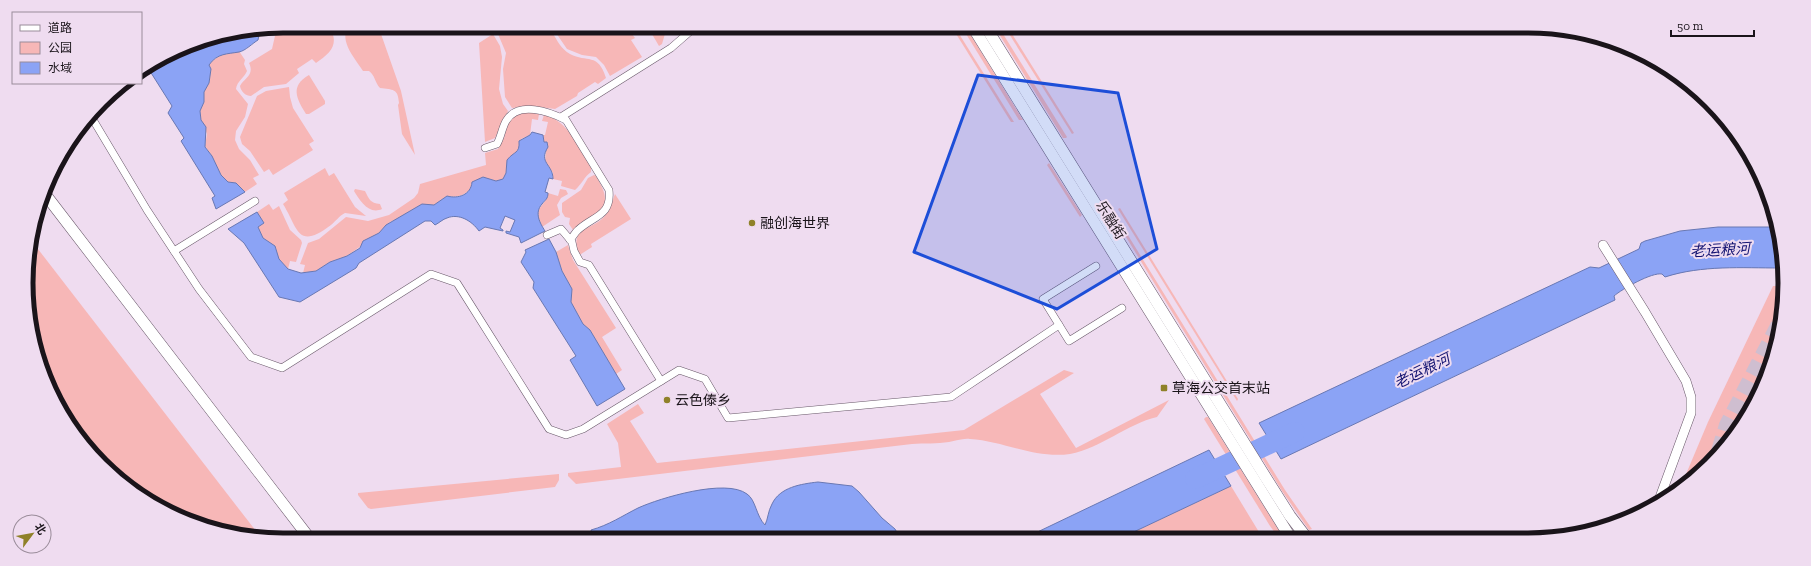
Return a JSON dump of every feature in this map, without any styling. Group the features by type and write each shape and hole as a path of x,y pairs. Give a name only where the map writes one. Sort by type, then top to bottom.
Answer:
{"street":[{"path":"561,117 671,48 688,33"},
{"name":"乐融街","path":"977,33 1226,424"},
{"name":"乐融街","path":"989,33 1226,424"},
{"path":"485,148 497,144 506,121 512,114 519,111 528,109 561,117 566,120 610,190 610,199 606,209 599,217 578,230 570,240"},
{"path":"93,120 199,289 251,358 282,368 431,274 457,283 548,429 566,435 600,419 679,370 705,379 728,418 951,397 1059,325"},
{"path":"48,198 306,533"},
{"path":"174,251 255,201"},
{"path":"547,235 561,229 570,240 580,262 589,266 661,381"},
{"path":"1603,245 1686,381 1691,397 1691,413 1661,495"},
{"path":"1096,266 1043,299 1059,325 1069,341 1122,308"},
{"path":"1226,424 1261,481 1288,533"},
{"path":"1261,481 1303,533"}],"highlighted area":[{"path":"978,75 1118,93 1157,249 1057,309 914,252"}],"green space":[{"path":"276,33 332,33 334,38 332,48 326,56 316,63 312,59 297,69 299,73 286,84 264,87 249,96 241,90 240,86 251,71 249,63 272,49"},
{"path":"346,33 383,33 381,34 401,91 415,155 402,134 399,103 396,92 380,88 369,71 363,71 349,50 345,38"},
{"path":"545,33 546,35 553,33 564,50 570,54 576,57 596,61 603,70 606,78 598,84 595,82 578,93 577,96 555,109 531,106 512,108 505,97 503,69 506,53 498,34"},
{"path":"556,33 634,33 632,34 635,38 631,40 642,57 610,76 604,65 596,57 582,55 567,49"},
{"path":"651,33 665,33 662,44 659,46"},
{"path":"955,33 958,33 1014,122 1011,122"},
{"path":"965,33 969,33 1023,120 1019,120"},
{"path":"998,33 1002,33 1067,137 1063,138"},
{"path":"1009,33 1012,33 1074,133 1072,134"},
{"path":"493,34 500,46 502,57 499,89 503,104 508,111 495,138 485,142 479,43"},
{"path":"239,51 245,60 244,64 247,71 236,89 248,104 245,117 236,131 235,140 239,149 250,160 259,175 253,178 257,184 245,192 236,183 228,182 221,175 212,156 205,146 207,134 201,120 200,111 204,102 204,92 209,83 211,69 209,65 218,57"},
{"path":"309,75 325,101 325,104 309,114 306,114 298,98 297,88 299,83"},
{"path":"289,87 293,108 314,141 309,144 313,150 273,175 269,169 264,172 250,151 242,144 240,137 257,96 266,91"},
{"path":"528,112 539,114 538,120 532,119 530,135 521,139 518,151 512,155 507,163 505,176 503,179 497,181 483,177 463,195 453,197 447,196 434,205 428,206 390,222 379,233 347,256 330,262 316,271 303,273 305,265 300,264 308,243 319,239 346,217 368,221 389,215 414,198 418,193 420,184 486,165 485,153 498,149 504,138 507,125 515,115"},
{"path":"544,115 560,122 566,128 572,135 591,167 591,172 575,190 561,186 562,181 553,179 553,173 545,161 546,152 543,135 545,135 548,122 542,121"},
{"path":"1049,163 1082,215 1080,217 1047,165"},
{"path":"325,168 329,176 334,173 355,207 366,216 345,213 320,233 305,236 296,228 283,204 288,200 284,193"},
{"path":"594,175 596,176 603,190 605,202 600,212 573,230 569,224 570,218 565,217 562,212 562,203 581,190 588,178"},
{"path":"355,189 365,191 370,200 374,203 380,204 382,209 369,209 359,199 354,191"},
{"path":"560,189 566,190 568,194 561,198 557,205 560,215 542,227 539,221 538,211 545,201 548,193 558,196"},
{"path":"615,194 631,219 591,244 592,247 578,256 576,246 579,234 582,230 598,222 604,217"},
{"path":"269,204 273,210 279,206 290,230 301,240 302,243 296,262 290,261 288,269 279,259 275,246 263,238 258,227 264,223 257,212"},
{"path":"1120,208 1238,399 1237,401 1118,209"},
{"path":"1110,211 1113,211 1285,490 1312,529 1309,530 1282,491"},
{"path":"568,245 573,260 616,328 602,337 622,370 616,374 590,330 583,324 571,302 572,289 562,271 556,252"},
{"path":"36,246 256,531 234,528 203,520 158,500 118,471 95,448 66,408 46,363 35,316 33,283"},
{"path":"1773,286 1778,286 1776,316 1773,332 1765,363 1752,394 1736,422 1716,448 1705,460 1685,477 1708,422"},
{"path":"1064,370 1074,373 1040,394 1076,448 1169,400 1157,417 1135,425 1092,447 1070,454 1045,454 982,440 965,439 944,443 912,444 576,484 568,476 568,473 621,467 618,443 607,424 638,404 644,413 630,421 657,463 964,430"},
{"path":"1208,417 1280,533 1275,533 1270,526 1204,419"},
{"path":"559,474 559,480 555,487 371,509 368,508 358,495 358,493"},
{"path":"1231,486 1260,533 1131,533"}],"water":[{"path":"259,34 258,40 246,49 219,56 212,61 209,65 211,69 209,83 204,92 204,102 200,111 201,120 206,127 205,147 212,156 221,175 228,182 236,183 245,192 216,209 212,198 215,196 181,141 184,138 168,113 172,106 150,71 172,59 203,46 234,38"},
{"path":"532,132 543,135 544,142 547,142 548,147 545,152 545,160 551,170 553,179 549,178 545,192 548,193 547,197 538,211 540,221 545,231 521,243 519,237 506,233 506,231 510,232 515,220 505,216 500,228 503,231 485,227 479,231 473,224 461,217 452,217 435,225 431,221 425,221 359,263 356,268 300,302 279,297 244,243 228,229 257,212 264,223 258,227 263,238 275,246 279,259 288,269 301,273 316,271 330,262 347,256 360,248 363,241 379,233 386,225 422,204 434,205 447,196 455,197 463,195 467,193 472,182 483,177 496,181 503,179 506,173 507,160 519,148 519,141 530,135"},
{"path":"1718,227 1771,227 1776,250 1777,268 1708,269 1679,273 1665,277 1662,274 1657,274 1645,278 1618,293 1614,296 1615,300 1281,459 1259,423 1590,267 1599,268 1639,249 1641,243 1645,241 1680,231"},
{"path":"549,239 556,252 562,271 572,289 571,302 583,324 590,330 625,389 597,406 570,360 576,356 533,288 534,282 521,262 526,252 525,250"},
{"path":"1209,450 1231,486 1131,533 1035,533"},
{"path":"818,482 852,486 897,533 592,533 591,530 610,523 638,508 661,499 693,491 724,488 737,490 747,494 752,500 765,525 771,507 776,498 792,487"}],"waterway":[{"name":"老运粮河","path":"1195,479 1295,432"}],"tunnel":[{"path":"1721,442 1726,425 1772,335"}],"place":[{"name":"融创海世界","path":"752,223"},
{"name":"草海公交首末站","path":"1164,388"},
{"name":"云色傣乡","path":"667,400"}]}
